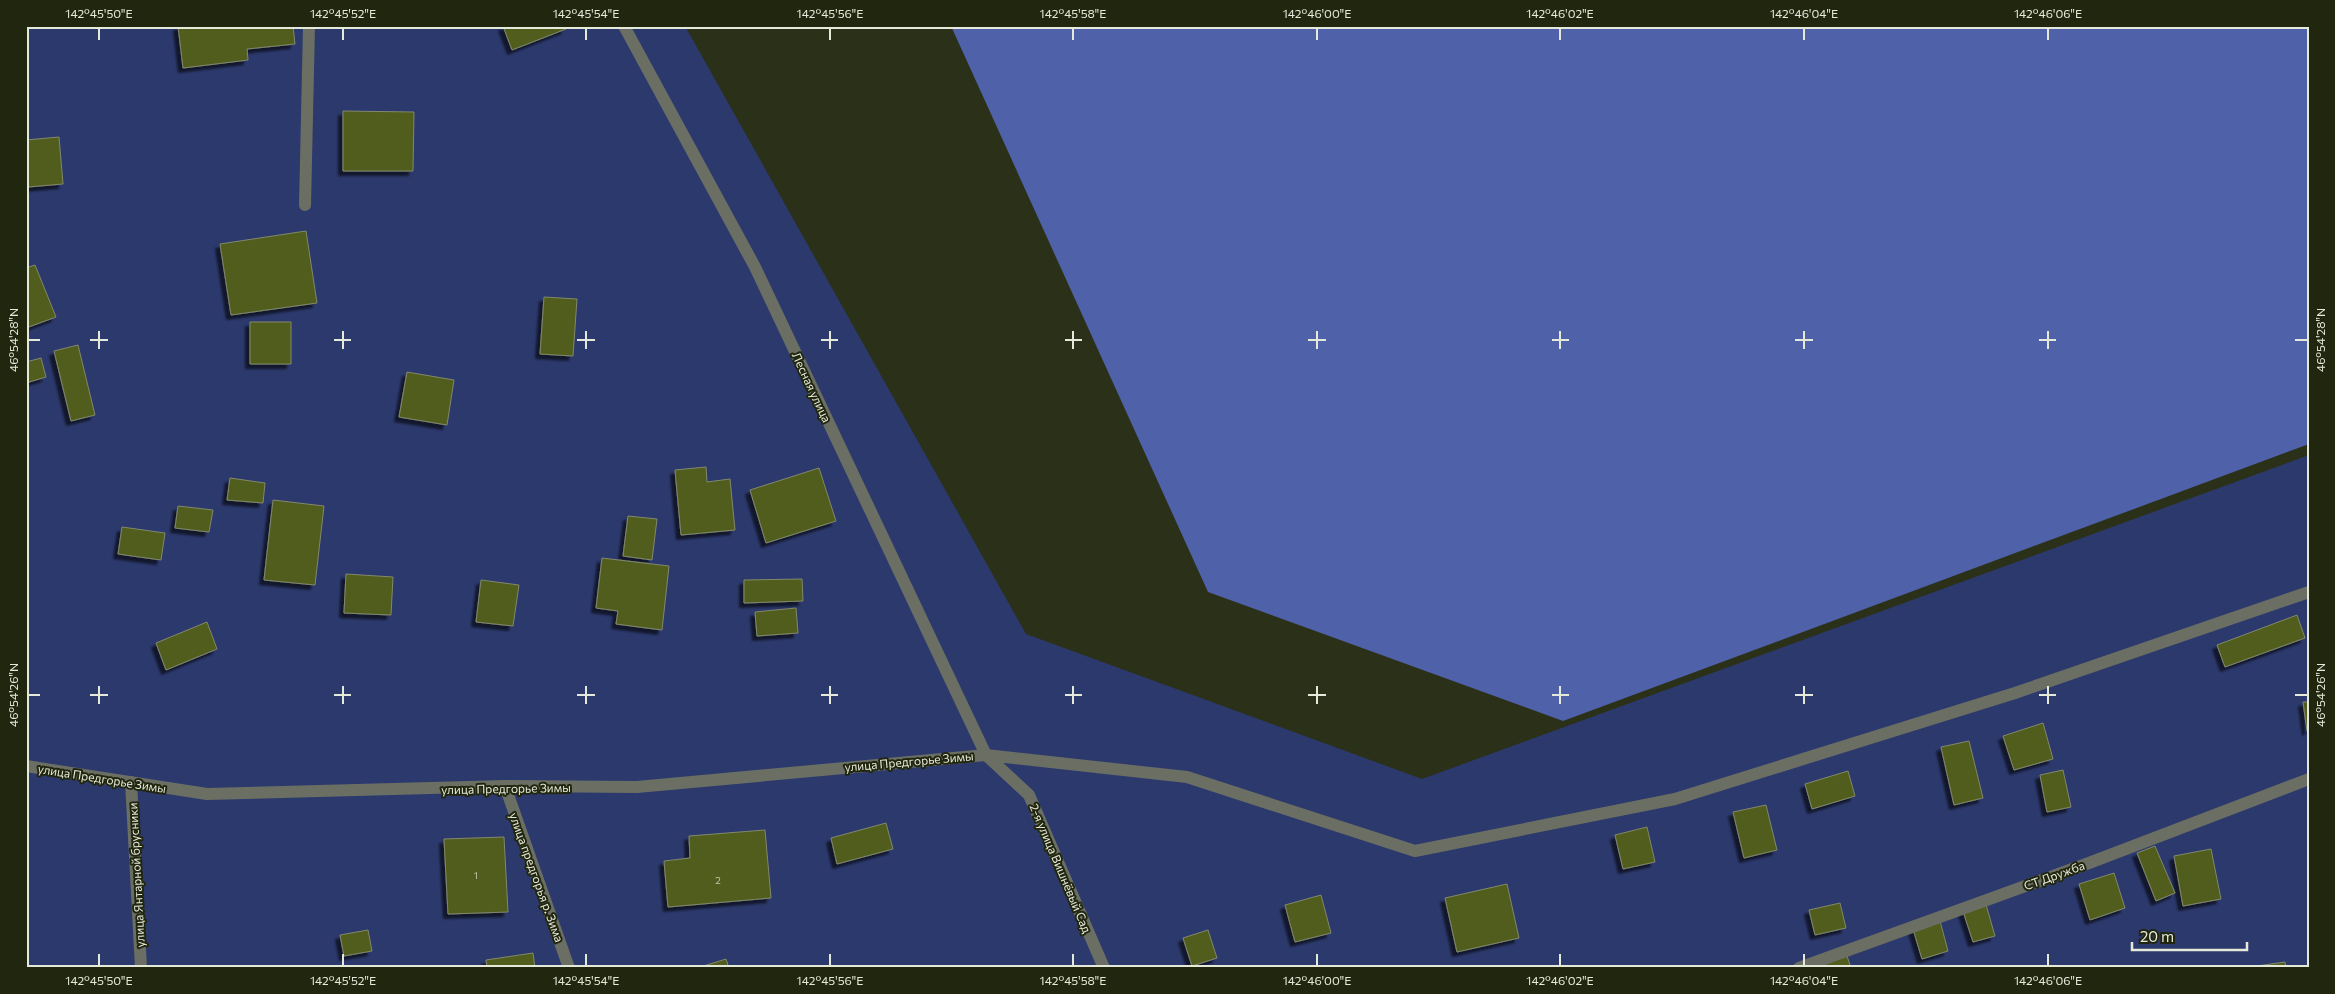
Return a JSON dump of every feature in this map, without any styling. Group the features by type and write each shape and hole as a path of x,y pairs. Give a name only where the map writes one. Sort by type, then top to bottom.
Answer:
{"street":[{"path":"305,205 309,26"},
{"name":"Лесная улица","path":"624,26 755,267 986,755"},
{"name":"улица Предгорье Зимы","path":"26,766 207,794 505,786 637,788 986,755 1187,777 1415,851 1675,799 2015,693 2309,592"},
{"name":"2-я улица Вишнёвый Сад","path":"986,755 1029,794 1104,968"},
{"name":"СТ Дружба","path":"1799,968 2089,863 2309,779"},
{"name":"улица Янтарной брусники","path":"131,782 141,968"},
{"name":"улица предгорья р. Зима","path":"505,786 569,968"}],"shaded area":[{"path":"26,26 685,26 1026,634 1422,779 2309,455 2309,968 26,968"},
{"path":"951,26 2309,26 2309,444 1563,721 1208,592"}],"building":[{"path":"178,26 293,26 295,44 247,49 248,60 183,68"},
{"path":"503,26 565,26 566,29 512,50"},
{"path":"343,111 414,112 413,171 343,171"},
{"path":"59,137 63,184 28,187 26,140"},
{"path":"306,231 317,303 231,315 220,244"},
{"path":"35,265 56,317 26,328 26,268"},
{"path":"544,297 577,299 573,356 540,354"},
{"path":"250,322 291,322 291,364 250,364"},
{"path":"78,345 95,415 71,421 54,351"},
{"path":"41,358 46,377 26,383 26,362"},
{"path":"407,372 454,380 447,425 399,417"},
{"path":"706,467 707,482 730,479 735,530 681,535 675,470"},
{"path":"819,468 836,521 766,543 750,490"},
{"path":"230,478 265,483 263,503 227,500"},
{"path":"273,500 324,506 315,585 264,580"},
{"path":"178,506 213,510 209,532 175,528"},
{"path":"628,516 657,519 652,560 623,556"},
{"path":"122,527 165,533 161,560 118,554"},
{"path":"602,558 669,566 662,630 616,624 618,611 596,608"},
{"path":"346,574 393,577 391,615 344,613"},
{"path":"802,579 803,601 744,603 744,580"},
{"path":"481,580 519,585 513,626 476,622"},
{"path":"796,608 798,633 757,636 755,612"},
{"path":"2297,615 2305,638 2225,667 2217,645"},
{"path":"207,622 217,649 166,670 156,643"},
{"path":"2303,702 2309,702 2309,730 2307,731"},
{"path":"2043,723 2053,759 2014,770 2003,736"},
{"path":"1969,741 1983,798 1954,805 1941,747"},
{"path":"2063,770 2071,807 2047,812 2040,775"},
{"path":"1848,771 1855,796 1812,809 1805,784"},
{"path":"1766,805 1777,850 1744,858 1733,812"},
{"path":"886,823 893,849 837,864 831,838"},
{"path":"1647,827 1655,862 1623,869 1615,835"},
{"path":"765,830 771,898 668,907 664,861 690,858 689,836"},
{"path":"504,837 508,912 448,914 444,839"},
{"path":"2155,846 2175,893 2156,901 2137,853"},
{"path":"2211,849 2221,899 2183,906 2174,856"},
{"path":"2114,873 2125,908 2090,920 2079,884"},
{"path":"1507,884 1519,938 1457,952 1445,898"},
{"path":"1321,895 1331,933 1295,942 1285,905"},
{"path":"1985,901 1995,936 1973,942 1962,908"},
{"path":"1840,903 1846,928 1815,935 1809,910"},
{"path":"1940,921 1948,951 1922,959 1913,929"},
{"path":"368,930 372,951 344,956 340,935"},
{"path":"1208,930 1217,958 1192,966 1183,938"},
{"path":"533,953 535,968 487,968 486,960"},
{"path":"1847,956 1851,968 1811,968"},
{"path":"726,959 729,968 697,968"},
{"path":"2285,962 2286,968 2250,967"}]}
